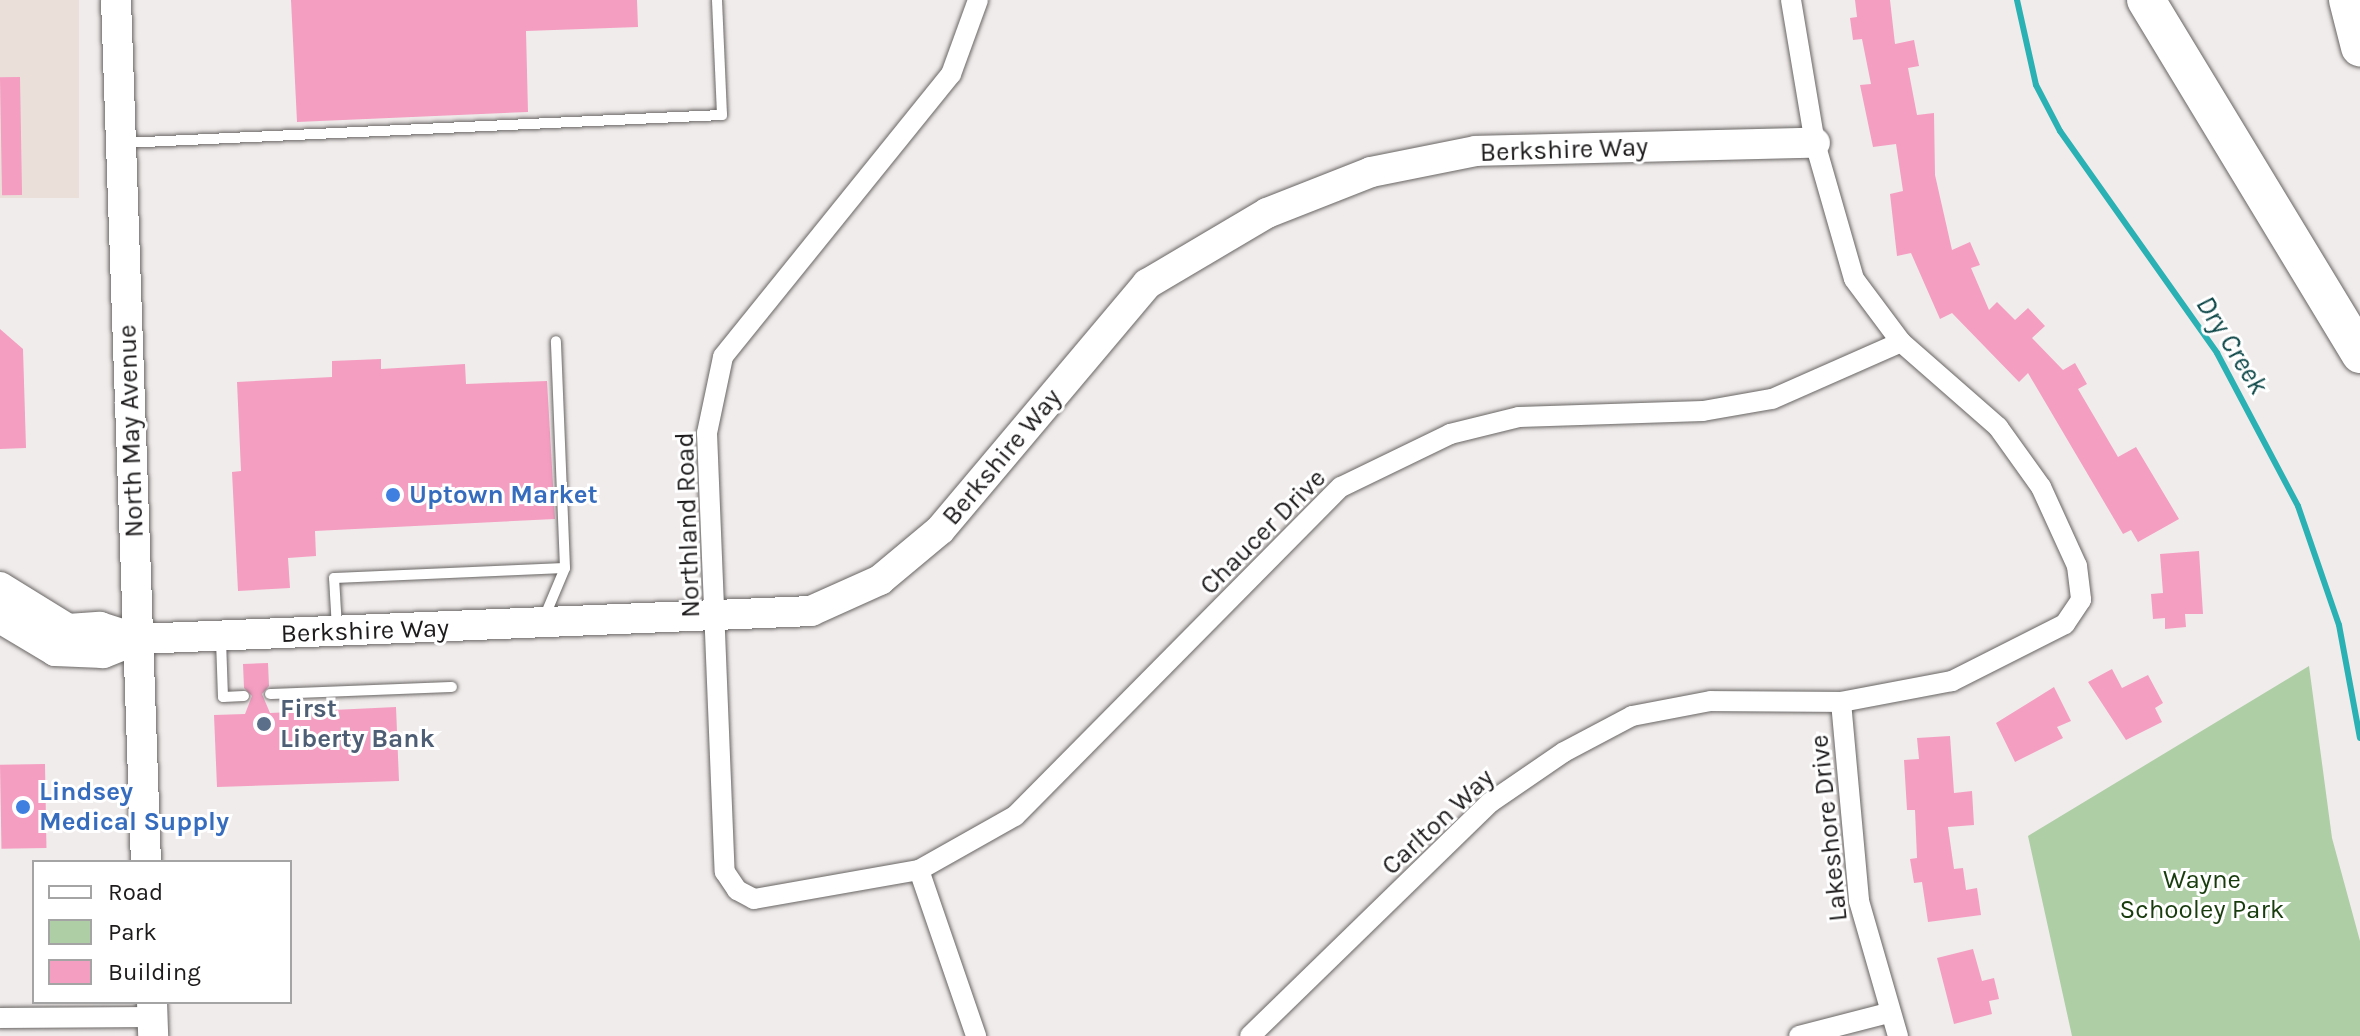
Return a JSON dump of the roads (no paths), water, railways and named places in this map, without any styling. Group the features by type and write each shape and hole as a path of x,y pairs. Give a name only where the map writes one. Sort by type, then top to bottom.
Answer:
{"highway":[{"path":"2146,0 2360,354"},
{"path":"2348,0 2360,47"}],"street":[{"name":"North May Avenue","path":"116,0 146,860"},
{"name":"Northland Road","path":"737,890 725,872 718,617 707,433 723,357 951,74 978,0"},
{"name":"Lakeshore Drive","path":"1791,0 1815,143 1854,279 1901,342 1998,427 2041,487 2077,566 2081,600 2065,624 1952,681 1841,702 1859,901 1888,1013 1898,1036"},
{"name":"Berkshire Way","path":"138,639 811,611 880,580 940,530 1147,284 1267,213 1371,172 1476,151 1815,143"},
{"name":"Chaucer Drive","path":"737,890 754,899 794,895 919,870 1015,816 1341,487 1450,434 1519,417 1703,411 1772,399 1901,342"},
{"path":"0,587 68,629 100,627 138,639"},
{"path":"0,618 55,651 103,653 138,639"},
{"name":"Carlton Way","path":"1250,1036 1491,802 1564,752 1632,716 1711,701 1841,702"},
{"path":"919,870 976,1036"},
{"path":"1799,1036 1888,1013"},
{"path":"0,1018 152,1018"}],"lane":[{"path":"121,143 722,115 717,0"},
{"path":"542,622 565,568 556,341"},
{"path":"337,632 334,578 565,568"},
{"path":"221,637 223,697 244,696"},
{"path":"270,694 452,687"}],"waterway":[{"name":"Dry Creek","path":"2017,0 2036,85 2060,131 2217,353 2298,506 2339,625 2360,738"}],"place":[{"name":"Uptown Market","path":"393,495"},
{"name":"First Liberty Bank","path":"264,724"},
{"name":"Lindsey Medical Supply","path":"23,807"}],"park label":[{"name":"Wayne Schooley Park","path":"2202,895"}]}
